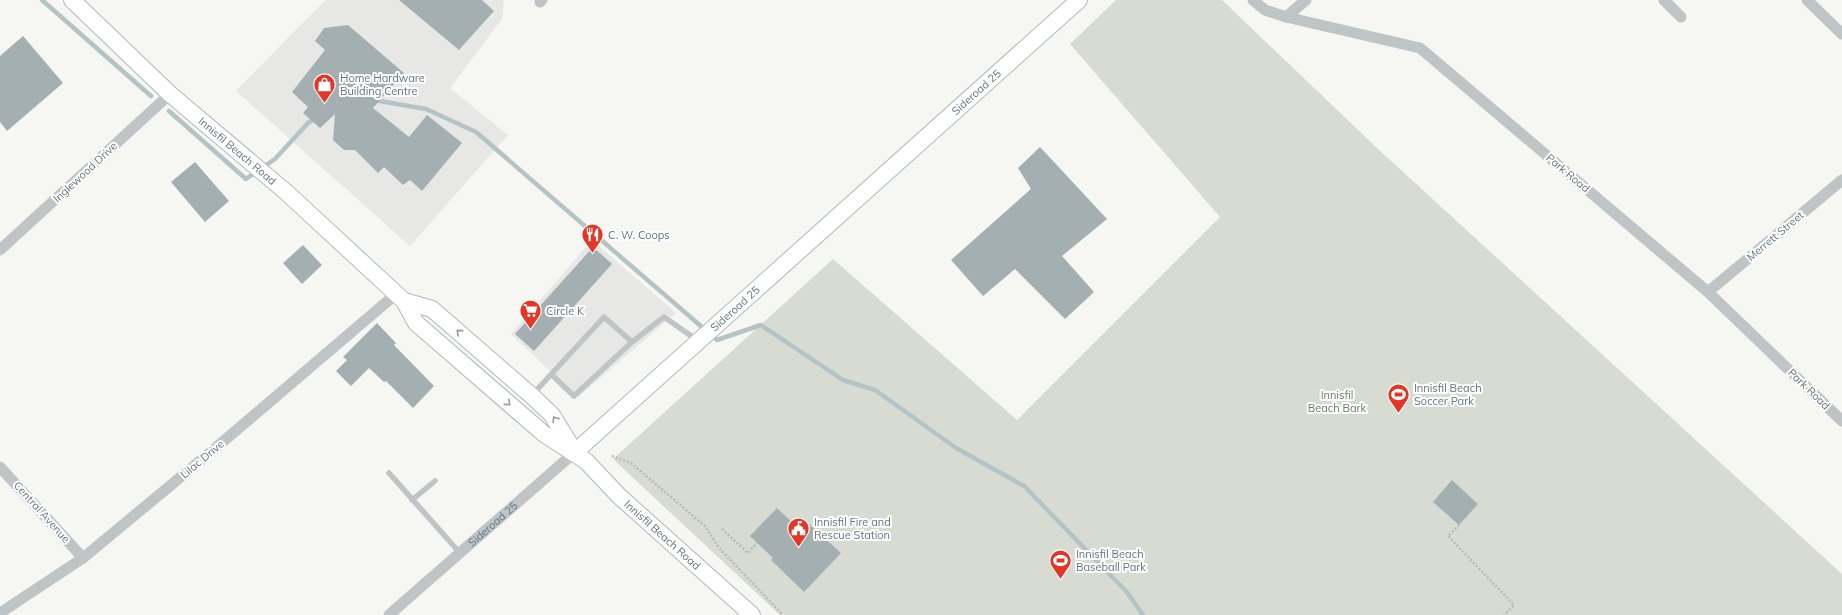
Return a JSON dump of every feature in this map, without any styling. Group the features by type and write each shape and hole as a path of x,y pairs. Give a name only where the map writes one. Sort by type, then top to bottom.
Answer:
{"main road":[{"name":"Innisfil Beach Road","path":"72,0 170,94 286,192 400,298 416,323 544,434 575,452 586,461 619,496 752,615"},
{"name":"Sideroad 25","path":"575,452 1079,0"},
{"name":"Innisfil Beach Road","path":"400,298 432,308 552,414 575,452"}],"street":[{"name":"Park Road","path":"1252,0 1265,10 1286,17 1420,48 1708,292 1842,421"},
{"path":"1286,17 1306,0"},
{"path":"1664,0 1681,17"},
{"path":"1807,0 1842,34"},
{"name":"Inglewood Drive","path":"0,250 170,94"},
{"name":"Merrett Street","path":"1708,292 1842,180"},
{"name":"Lilac Drive","path":"0,613 83,558 400,298"},
{"name":"Sideroad 25","path":"389,615 575,452"},
{"name":"Central Avenue","path":"0,466 83,558"}],"lane":[{"path":"532,396 604,317 632,342"},
{"path":"552,375 574,396 632,342 664,317 699,342"},
{"path":"389,473 460,553"},
{"path":"412,500 435,481"}],"path":[{"path":"612,456 631,462 706,526 720,548 783,615"},
{"path":"1459,525 1448,536 1514,605 1504,615"},
{"path":"722,529 748,554 757,543"}],"shaded area":[{"path":"325,0 504,0 502,19 450,88 508,135 410,246 236,91"},
{"path":"592,240 676,313 578,397 511,334"}],"green space":[{"name":"Innisfil Beach Bark","path":"1116,0 1222,0 1378,149 1842,574 1842,615 780,615 613,459 833,259 1017,420 1220,217 1070,44"}],"building":[{"path":"399,0 482,0 494,11 459,50"},
{"path":"348,25 404,73 373,108 409,137 427,115 462,143 422,191 410,180 403,185 384,167 378,173 355,150 344,150 333,140 335,114 320,128 303,113 308,107 292,92 325,50 315,41 324,28"},
{"path":"23,36 63,83 7,131 0,122 0,56"},
{"path":"1040,147 1107,219 1062,256 1094,292 1065,319 1015,269 983,296 951,260 1031,189 1018,168"},
{"path":"195,162 229,201 205,222 171,182"},
{"path":"303,245 322,265 302,284 283,263"},
{"path":"593,247 612,264 534,351 515,334"},
{"path":"377,323 396,343 394,345 434,386 413,408 386,381 384,382 369,368 351,386 336,371 347,360 343,357"},
{"path":"1452,480 1478,504 1459,525 1433,502"},
{"name":"Innisfil Fire and Rescue Station","path":"777,508 794,524 801,517 841,553 804,592 771,560 773,558 750,536"}],"waterway":[{"path":"42,0 151,96"},
{"path":"374,100 426,109 476,132 717,340 761,325 843,380 875,390 956,448 1024,486 1127,592 1143,615"},
{"path":"169,111 246,179 275,159 308,123 316,118"}],"place":[{"name":"Home Hardware Building Centre","path":"324,104"},
{"name":"C. W. Coops","path":"592,254"},
{"name":"Circle K","path":"530,330"},
{"name":"Innisfil Beach Soccer Park","path":"1399,414"},
{"name":"Innisfil Fire and Rescue Station","path":"799,548"},
{"name":"Innisfil Beach Baseball Park","path":"1060,580"}]}
